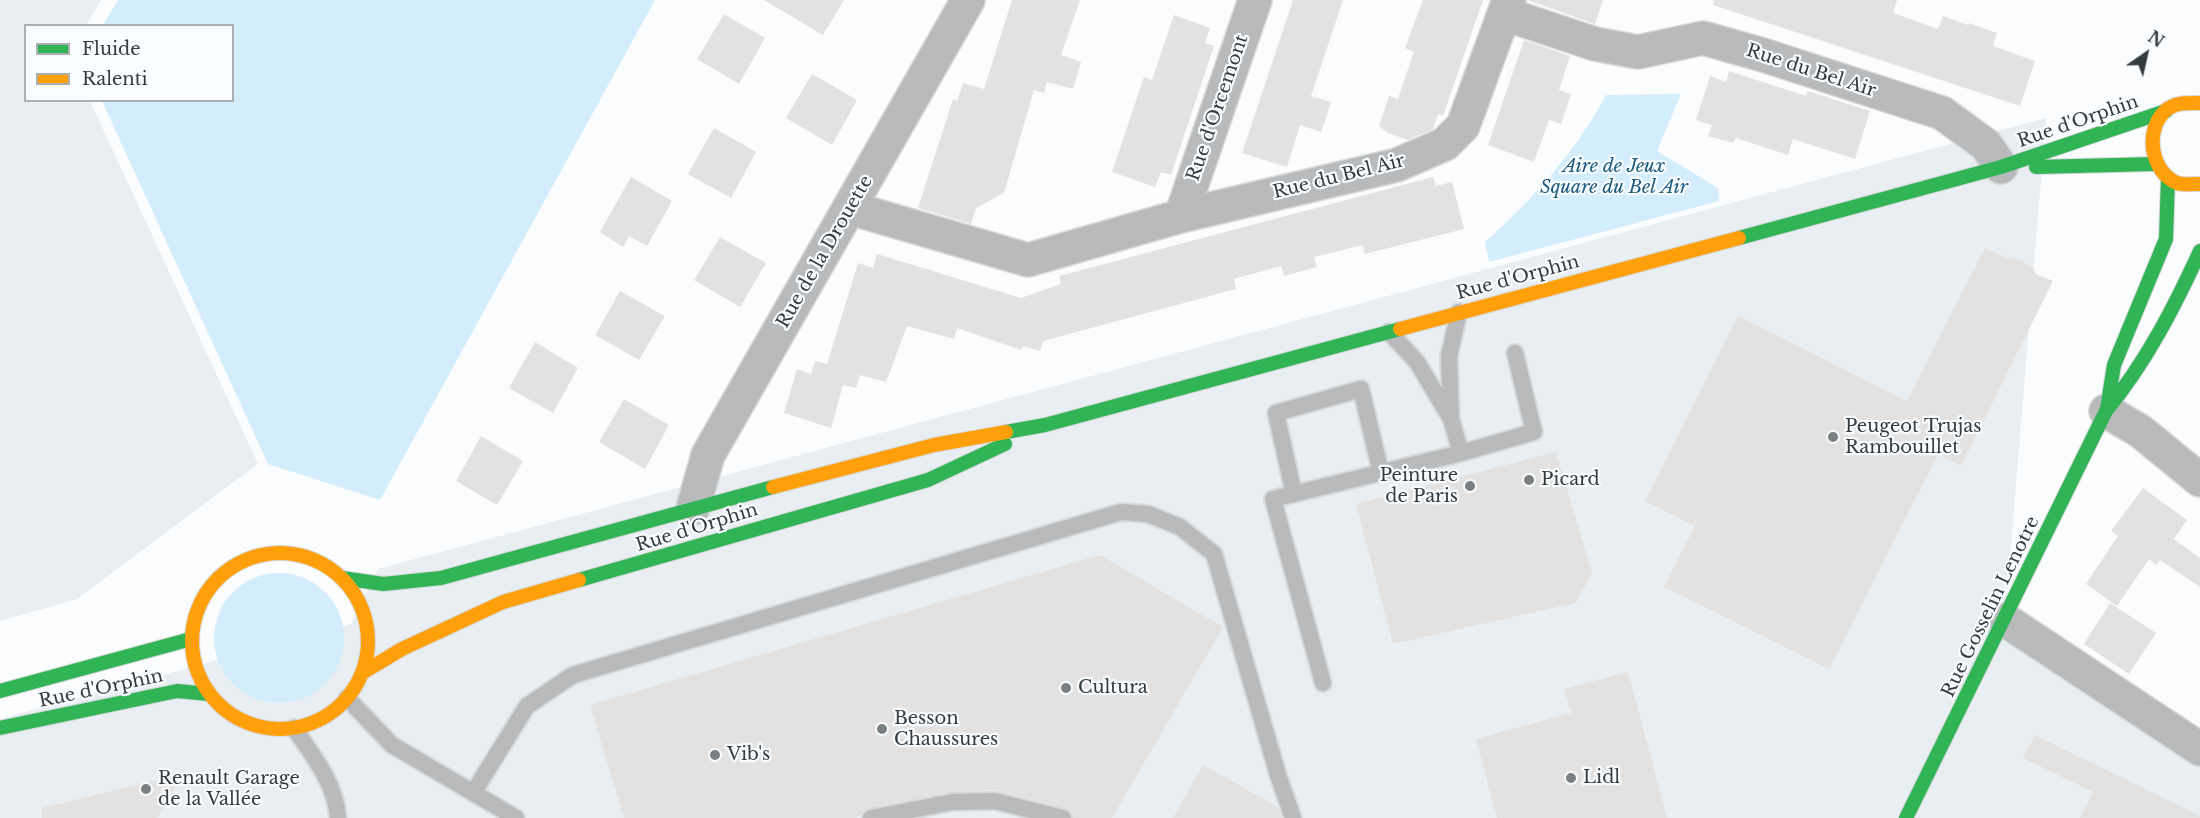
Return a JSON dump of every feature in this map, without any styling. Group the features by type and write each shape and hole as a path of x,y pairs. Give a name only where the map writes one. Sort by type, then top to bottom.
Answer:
{"main road":[{"name":"Rue d'Orphin","path":"342,578 382,584 441,578 693,508 934,445 1045,425 2001,167 2071,145 2109,128 2199,100"},
{"path":"2166,111 2157,122 2151,136 2151,150 2156,164 2168,178 2181,184 2200,184"},
{"name":"Rue d'Orphin","path":"2001,167 2156,164"},
{"name":"Rue Gosselin Lenotre","path":"2106,411 2114,365 2166,238 2168,178"},
{"name":"Rue Gosselin Lenotre","path":"1906,818 2106,411 2135,377 2177,302 2200,251"},
{"name":"Rue d'Orphin","path":"362,673 402,648 503,602 928,480 1045,425"},
{"path":"689,549 693,508"},
{"path":"271,552 297,554 321,563 342,578 357,598 366,622 368,648 362,673 347,698 331,713 294,728 270,729 247,723 226,711 209,694 196,668 191,639 195,614 207,591 224,572 246,559 271,552"},
{"name":"Rue d'Orphin","path":"0,691 191,639"},
{"name":"Rue d'Orphin","path":"0,728 177,691 209,694"}],"street":[{"name":"Rue de la Drouette","path":"693,508 708,455 968,0"},
{"name":"Rue d'Orcemont","path":"1181,216 1255,0"},
{"name":"Rue du Bel Air","path":"850,208 1028,260 1181,216 1397,165 1445,144 1463,126 1507,7 1595,44 1638,52 1703,38 1942,112 1986,145 2001,167"},
{"path":"2106,411 2140,431 2200,480"},
{"path":"2005,620 2200,749"}],"lane":[{"path":"1451,419 1449,356 1459,312"},
{"path":"1389,332 1417,362 1451,419 1461,453"},
{"path":"1323,683 1273,500 1461,453 1534,432 1515,353"},
{"path":"1294,495 1276,413 1361,389 1381,472"},
{"path":"473,793 528,706 573,675 1121,512 1148,514 1180,527 1214,554 1278,775 1293,818"},
{"path":"347,698 392,745 516,818"},
{"path":"294,728 319,765 337,800 338,818"},
{"path":"871,818 952,802 995,801 1063,818"}],"shaded area":[{"path":"0,0 101,0 87,24 24,24 24,102 90,102 258,464 77,599 0,621"},
{"path":"2046,118 2005,620 2200,752 2200,818 0,818 0,719 351,624 378,569"}],"green space":[{"path":"118,0 655,0 380,500 268,464 102,102 234,102 234,24 104,24"},
{"name":"Aire de Jeux Square du Bel Air","path":"1681,94 1657,151 1718,188 1719,201 1489,262 1485,242 1552,174 1581,136 1606,95"},
{"path":"279,573 304,578 325,592 339,613 344,638 339,663 325,684 304,698 279,703 254,698 233,684 219,663 214,638 219,613 233,592 254,578"}],"building":[{"path":"764,0 844,0 823,35"},
{"path":"1012,0 1080,0 1061,55 1081,62 1073,89 1047,82 1044,93 1034,90 1004,193 976,208 971,224 918,208 953,99 957,101 963,83 984,89"},
{"path":"1293,0 1343,0 1311,96 1331,102 1326,118 1321,132 1300,125 1287,167 1242,153"},
{"path":"1423,0 1483,0 1443,116 1438,114 1433,129 1408,140 1388,133 1379,126 1389,96 1398,99 1414,52 1405,48"},
{"path":"1527,0 1603,0 1595,24"},
{"path":"1714,0 1897,0 1893,13 1938,29 1943,16 1968,25 1969,23 1997,33 1993,46 2035,61 2020,106 1713,5"},
{"path":"724,14 765,38 739,84 697,59"},
{"path":"1174,15 1210,28 1205,43 1214,46 1171,175 1161,172 1155,187 1112,172 1144,77 1152,80"},
{"path":"1524,40 1570,56 1559,90 1571,94 1561,124 1549,120 1534,162 1488,145"},
{"path":"1729,71 1806,96 1808,91 1870,111 1855,159 1793,139 1788,155 1736,138 1733,143 1708,136 1712,125 1696,120 1710,76 1726,82"},
{"path":"812,74 857,100 832,145 786,118"},
{"path":"714,128 756,152 731,198 688,174"},
{"path":"631,177 672,201 647,246 629,236 623,247 600,232"},
{"path":"1433,177 1436,186 1452,182 1464,229 1365,254 1363,245 1314,257 1317,267 1284,276 1281,266 1234,279 1236,289 1043,341 1040,351 1023,346 1021,350 957,328 954,339 907,326 886,382 860,375 856,388 843,385 831,428 784,413 797,369 811,374 815,361 827,364 858,263 873,268 877,254 1021,298 1061,284 1059,276"},
{"path":"720,237 766,263 740,307 694,280"},
{"path":"1985,248 2004,257 2022,261 2033,268 2036,274 2053,281 1961,466 1938,454 1829,669 1664,587 1695,526 1645,501 1738,316 1907,401"},
{"path":"620,291 665,316 639,360 595,335"},
{"path":"535,342 578,368 553,413 509,388"},
{"path":"624,399 669,425 645,469 599,442"},
{"path":"481,436 523,461 497,505 456,481"},
{"path":"1556,452 1592,574 1575,603 1393,644 1356,504"},
{"path":"2143,488 2187,520 2174,539 2200,558 2200,587 2160,560 2156,565 2149,559 2117,606 2086,584 2118,536 2111,531"},
{"path":"1100,555 1223,627 1112,818 1073,818 1071,811 1066,808 995,790 950,792 869,808 856,818 624,818 590,705"},
{"path":"2110,603 2156,633 2129,674 2084,644"},
{"name":"Lidl","path":"1628,672 1667,818 1497,818 1476,739 1571,713 1564,689"},
{"path":"2035,735 2200,818 2080,818 2093,792 2023,758"},
{"path":"1203,765 1278,807 1282,818 1173,818"},
{"name":"Renault Garage de la Vallée","path":"183,774 157,818 42,818 41,808"}],"traffic: fast":[{"path":"1739,238 2001,167 2166,111"},
{"path":"2036,167 2155,164"},
{"path":"2107,409 2114,365 2166,239 2168,178"},
{"path":"1906,818 2106,411 2134,373 2158,334 2200,251"},
{"path":"1006,432 1045,425 1400,329"},
{"path":"579,580 928,480 1005,444"},
{"path":"342,578 383,584 441,578 773,487"},
{"path":"0,691 191,639"},
{"path":"0,728 177,691 209,694"}],"traffic: slow":[{"path":"2200,103 2177,105 2165,111 2158,119 2153,140 2156,161 2168,178 2179,184 2200,184"},
{"path":"1400,329 1739,238"},
{"path":"773,487 934,445 1006,432"},
{"path":"280,553 314,560 329,568 342,579 353,592 361,607 368,641 361,675 353,690 342,703 329,714 314,722 280,729 246,722 231,714 218,703 207,690 199,675 192,641 199,607 207,592 218,579 231,568 246,560 280,553"},
{"path":"362,673 402,649 503,602 579,580"}],"place":[{"name":"Peugeot Trujas Rambouillet","path":"1833,437"},
{"name":"Picard","path":"1529,480"},
{"name":"Peinture de Paris","path":"1470,486"},
{"name":"Cultura","path":"1066,688"},
{"name":"Besson Chaussures","path":"882,729"},
{"name":"Vib's","path":"715,755"},
{"name":"Lidl","path":"1571,778"},
{"name":"Renault Garage de la Vallée","path":"146,789"}]}
